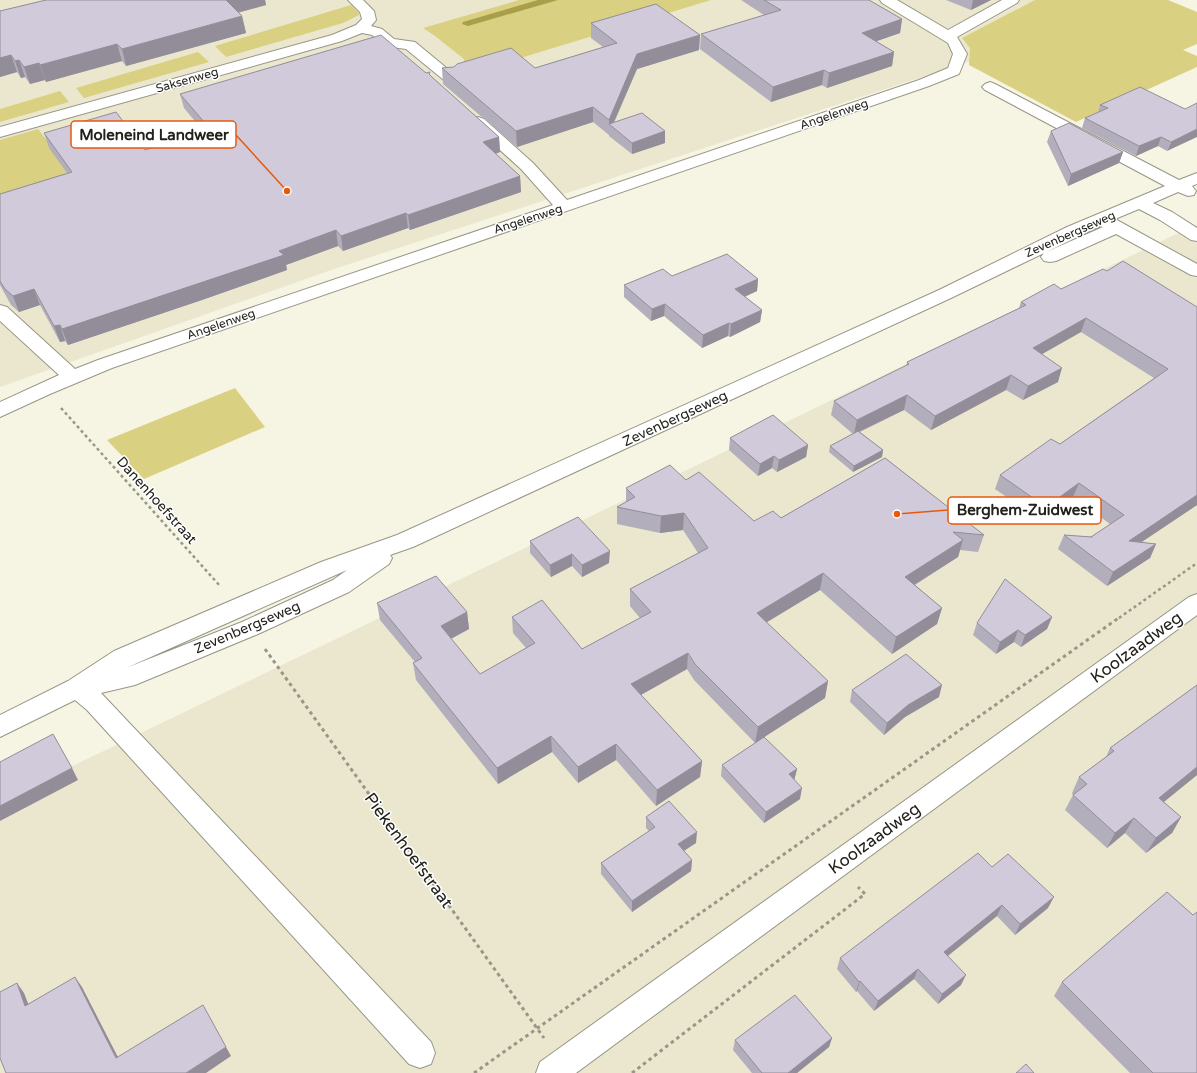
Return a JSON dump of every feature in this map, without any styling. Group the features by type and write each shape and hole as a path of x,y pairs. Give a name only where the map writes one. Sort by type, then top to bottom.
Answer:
{"street":[{"path":"355,0 367,11 365,24 390,43 410,45 450,78"},
{"name":"Angelenweg","path":"0,410 43,389 105,364 395,263 564,207 954,71 960,54 954,41 887,0"},
{"path":"948,36 1012,0"},
{"name":"Saksenweg","path":"0,132 337,38 365,24"},
{"path":"990,87 1191,186"},
{"path":"469,114 527,166 564,207"},
{"name":"Zevenbergseweg","path":"0,727 78,688 122,658 328,568 405,541 945,294 1073,230 1102,219 1147,206 1191,186"},
{"path":"1147,206 1197,236"},
{"name":"Zevenbergseweg","path":"945,294 1014,271 1118,227 1147,206"},
{"path":"1102,219 1197,271"},
{"path":"0,311 72,377"},
{"name":"Zevenbergseweg","path":"78,688 126,678 250,628 341,586 405,541"},
{"name":"Koolzaadweg","path":"557,1069 1197,603"},
{"path":"78,688 96,703 420,1052"}],"path":[{"name":"Danenhoefstraat","path":"43,389 223,589 237,609"},
{"path":"474,1073 1197,563"},
{"name":"Piekenhoefstraat","path":"250,628 537,1029 557,1069"},
{"path":"632,1073 865,894 836,865"}],"shaded area":[{"path":"0,0 1158,0 334,269 0,387"},
{"path":"519,0 711,0 474,72 465,65 464,59 423,28"},
{"path":"538,0 558,0 468,26 462,24 463,22"},
{"path":"1035,0 1168,0 1197,12 1197,44 1183,50 1197,56 1197,67 1076,122 969,65 970,48 962,38"},
{"path":"351,5 359,15 343,23 226,57 215,46"},
{"path":"198,52 209,62 84,98 76,88"},
{"path":"60,91 69,102 0,122 0,109"},
{"path":"38,129 82,185 0,209 0,140"},
{"path":"1195,225 1197,226 1197,1073 0,1073 0,801"},
{"path":"235,388 265,427 144,479 107,440"}],"building":[{"path":"46,0 226,0 242,16 122,49 117,44 40,65 39,63 24,67 19,60 15,61 11,55 0,58 0,11"},
{"path":"764,0 869,0 902,19 862,33 894,52 829,73 824,70 773,87 701,34 781,10"},
{"path":"656,4 700,35 637,54 609,120 593,107 516,131 442,68 454,67 457,64 511,48 535,68 617,43 591,23"},
{"path":"381,35 426,73 430,72 429,74 433,78 499,137 483,142 520,176 408,215 406,213 341,236 336,230 279,251 284,255 62,329 60,325 54,326 34,289 13,296 5,289 0,281 0,194 72,172 44,133 116,112 145,150 211,130 180,94"},
{"path":"1140,87 1185,109 1197,103 1197,129 1171,142 1161,137 1139,146 1085,118 1108,108 1100,105"},
{"path":"642,113 665,131 632,143 609,124"},
{"path":"1069,123 1123,152 1071,174 1051,131"},
{"path":"727,254 758,279 735,289 762,310 703,335 665,304 652,309 624,285 663,269 672,276"},
{"path":"1123,261 1197,307 1197,495 1129,541 1156,544 1113,572 1064,535 1091,537 1124,515 1079,483 1046,507 1000,475 1051,439 1060,444 1168,369 1086,318 1033,348 1062,368 1028,386 1011,375 935,416 907,395 857,420 834,401 909,364 907,362 1026,305 1021,302 1054,284 1061,289 1103,269 1107,271"},
{"path":"773,415 808,445 779,460 774,456 760,464 730,438"},
{"path":"858,431 883,450 854,466 830,446"},
{"path":"885,458 984,535 953,532 963,540 905,577 942,608 896,637 823,573 757,613 828,681 758,727 695,664 688,653 631,684 702,761 657,790 616,744 578,767 551,736 497,768 413,663 422,658 377,603 436,576 467,612 441,626 480,674 535,643 512,617 542,600 582,649 651,612 630,589 708,548 684,513 661,516 617,507 635,497 626,488 670,465 686,480 699,472 754,521 773,511 781,518"},
{"path":"578,517 610,551 582,565 572,554 550,565 530,541"},
{"path":"1005,579 1052,617 1025,635 1018,630 1000,642 977,623"},
{"path":"906,654 942,685 908,705 887,723 852,690"},
{"path":"1197,685 1197,767 1159,798 1181,817 1156,838 1134,818 1115,833 1073,795 1087,784 1079,777 1114,751 1110,748"},
{"path":"53,734 72,768 0,806 0,762"},
{"path":"764,737 797,769 789,774 802,788 766,812 722,765"},
{"path":"669,801 697,832 678,844 692,860 632,901 601,863 655,827 646,817"},
{"path":"978,853 992,867 1008,854 1054,897 1020,924 1002,905 944,952 966,975 942,994 918,969 878,1001 860,981 859,982 840,958"},
{"path":"1167,892 1193,915 1197,912 1197,1073 1153,1073 1062,982"},
{"path":"75,977 116,1058 203,1005 226,1047 186,1073 6,1073 0,1058 0,992 17,983 25,1006"},
{"path":"795,995 832,1038 788,1073 762,1073 735,1040"},
{"path":"1026,1064 1034,1073 1016,1073"}],"place":[{"name":"Moleneind Landweer","path":"287,191"},
{"name":"Berghem-Zuidwest","path":"897,514"}]}
